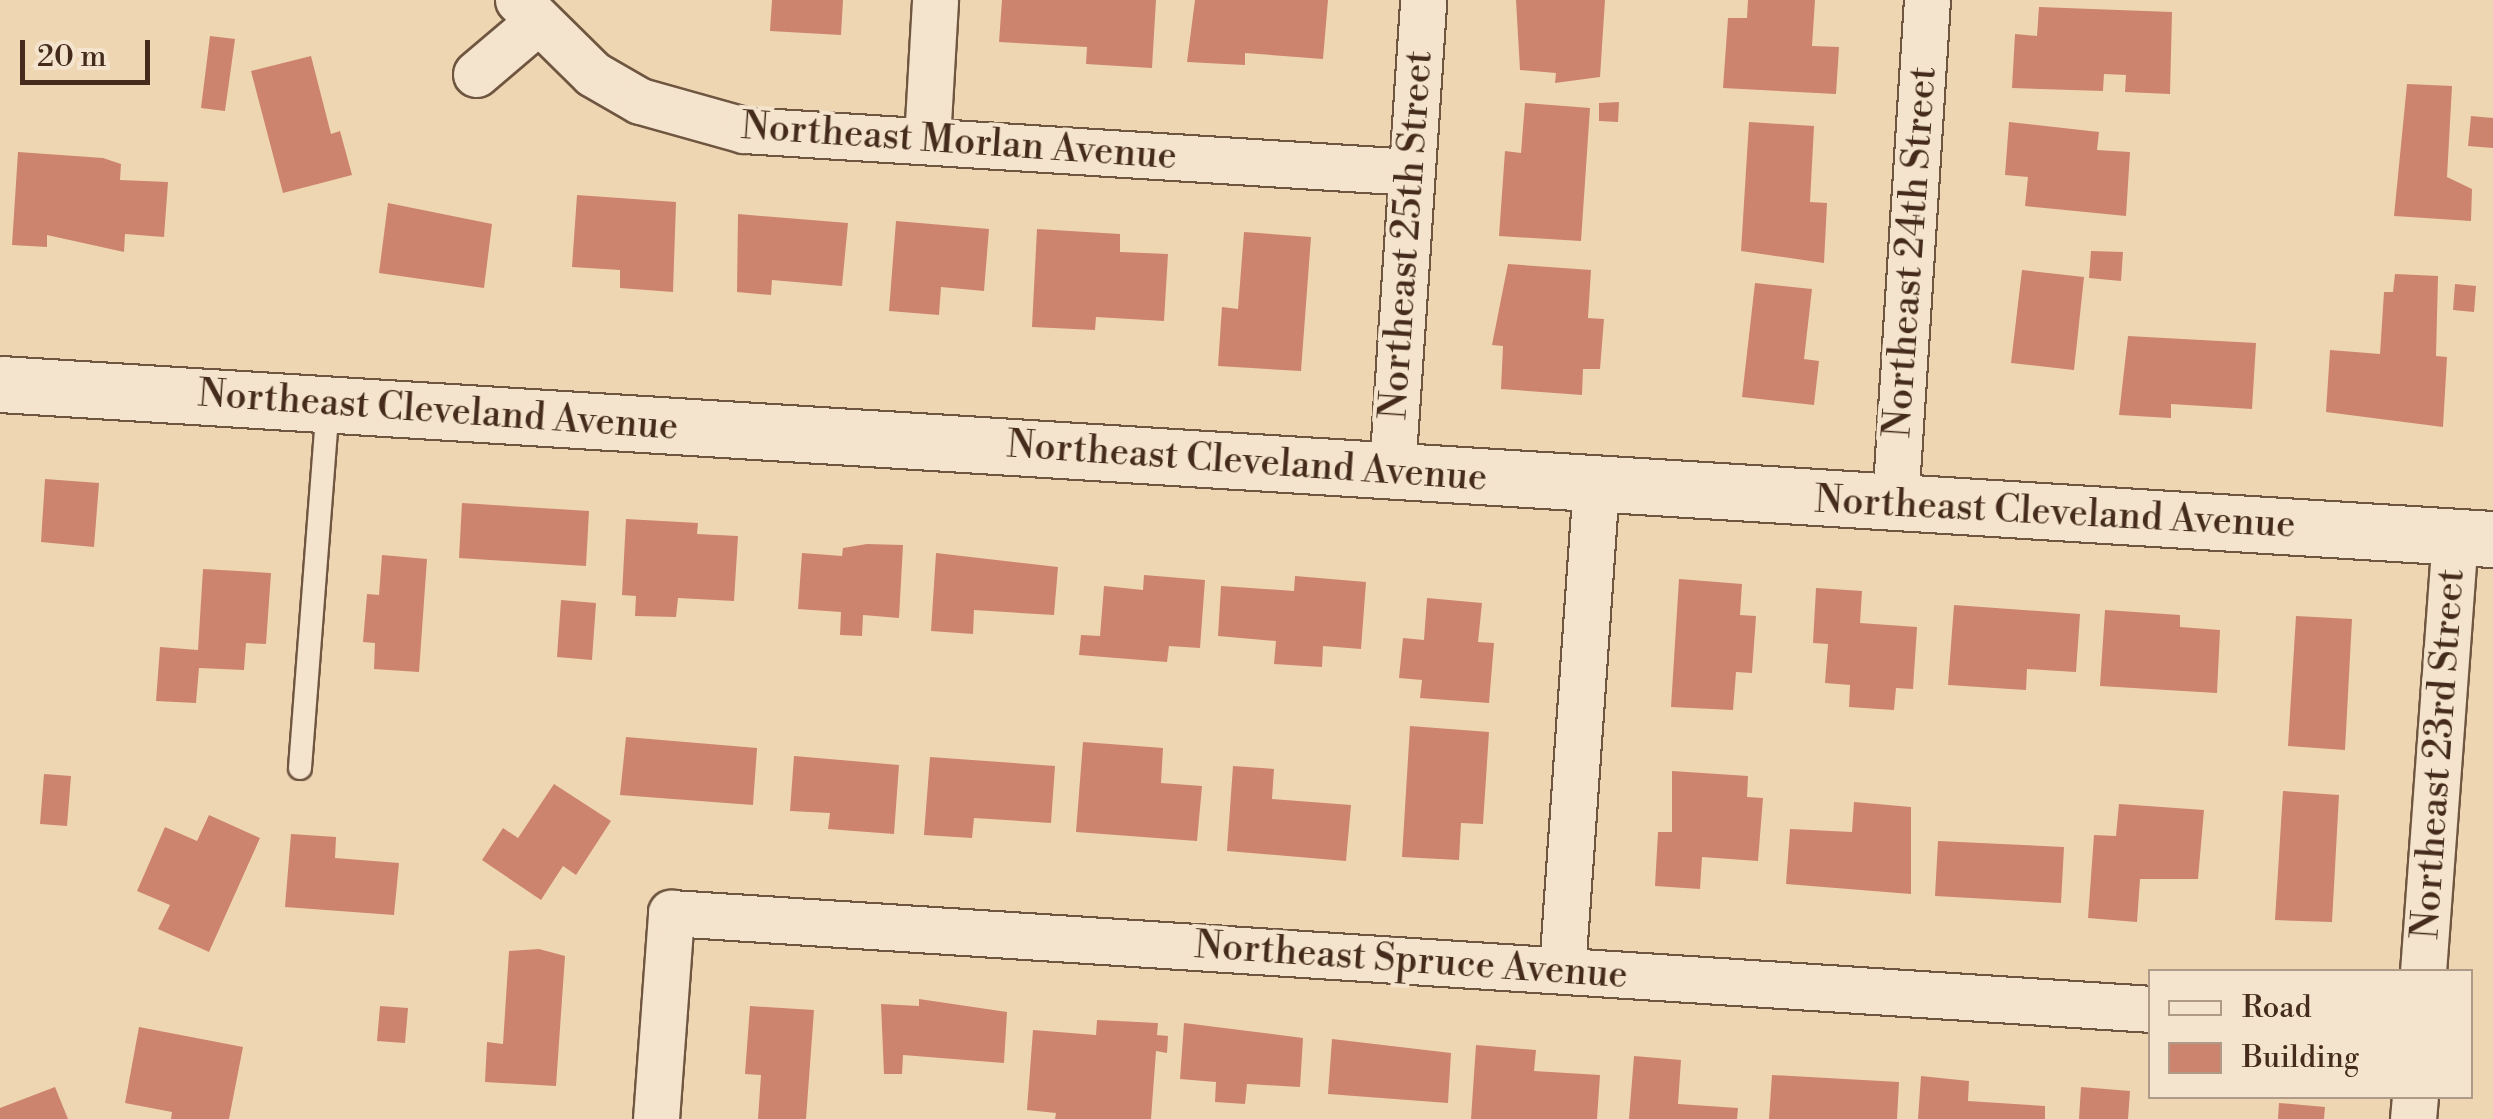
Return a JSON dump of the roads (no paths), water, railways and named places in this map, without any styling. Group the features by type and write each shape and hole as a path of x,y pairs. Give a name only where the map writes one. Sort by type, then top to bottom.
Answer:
{"street":[{"path":"927,140 935,0"},
{"name":"Northeast 25th Street","path":"1392,470 1422,0"},
{"name":"Northeast 24th Street","path":"1895,504 1928,0"},
{"path":"476,74 527,12"},
{"name":"Northeast Morlan Avenue","path":"527,12 593,74 685,118 744,130 1412,172"},
{"name":"Northeast Cleveland Avenue","path":"0,384 2474,538"},
{"path":"1562,970 1596,484"},
{"name":"Northeast 23rd Street","path":"2423,969 2474,538"},
{"name":"Northeast Spruce Avenue","path":"656,1119 671,913 2148,1009"}],"lane":[{"path":"300,768 328,404"}]}
